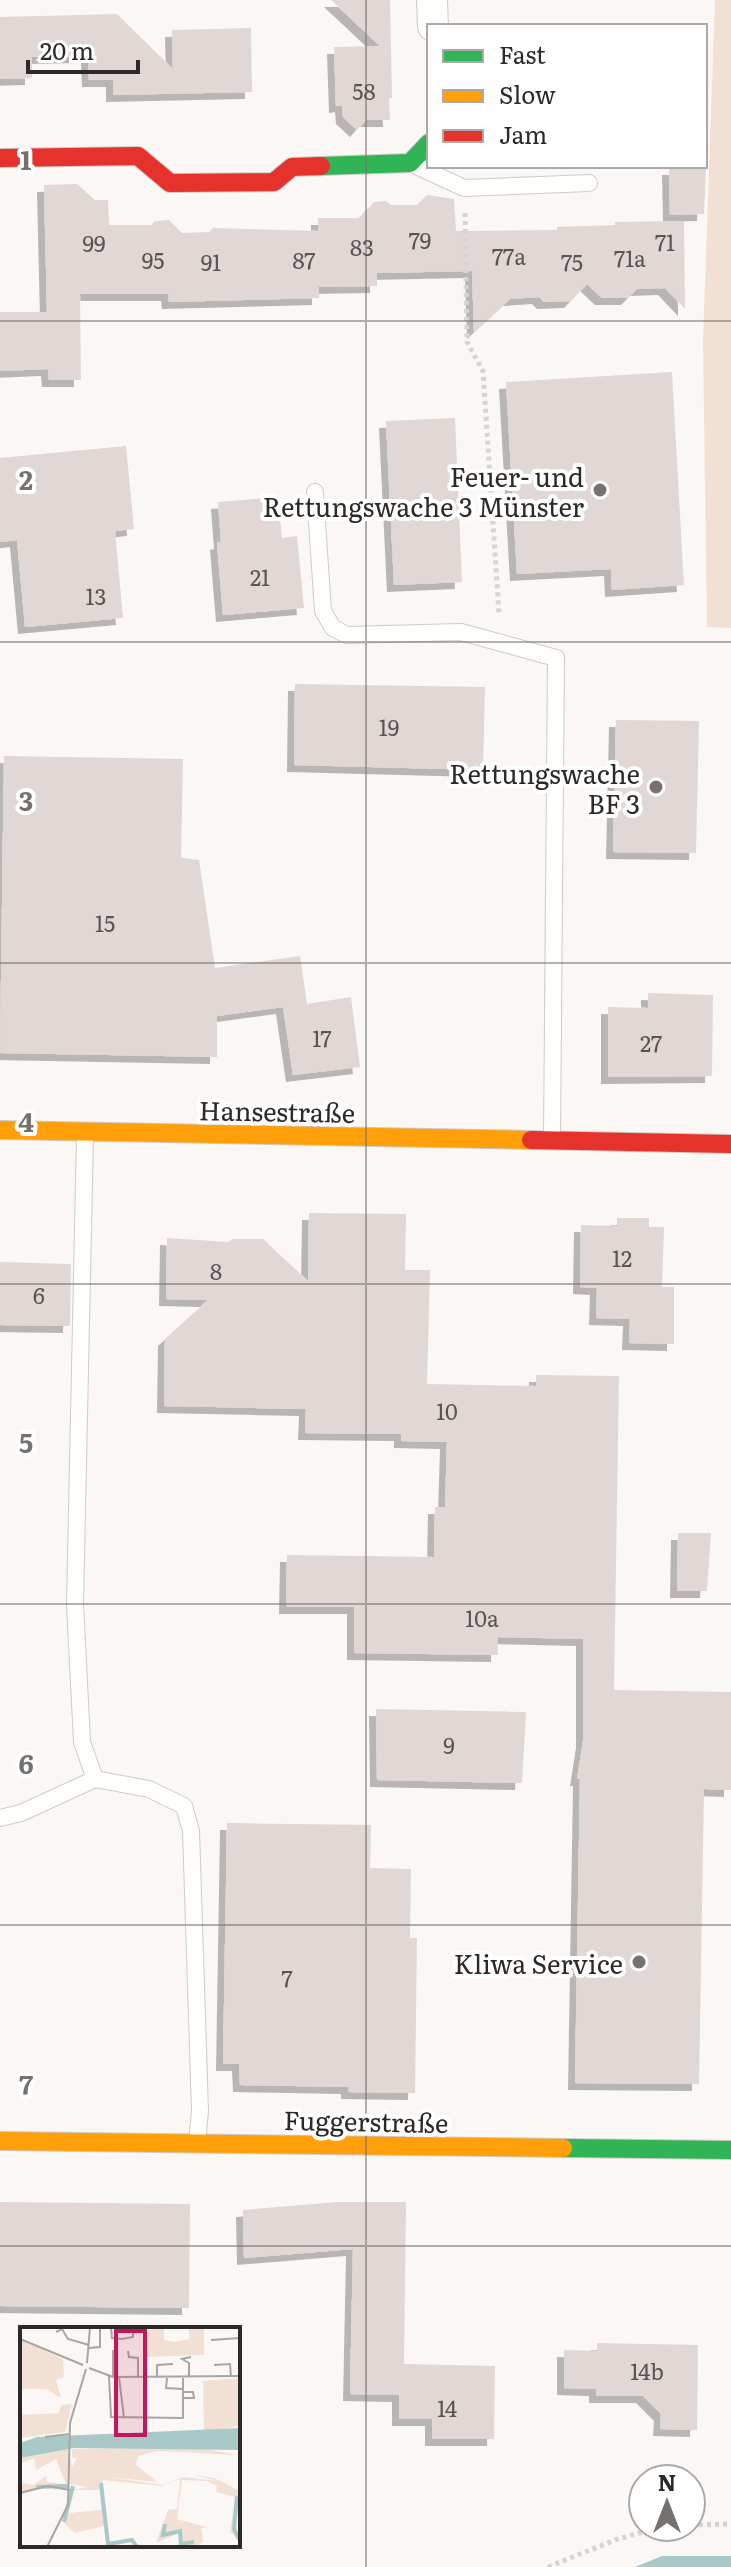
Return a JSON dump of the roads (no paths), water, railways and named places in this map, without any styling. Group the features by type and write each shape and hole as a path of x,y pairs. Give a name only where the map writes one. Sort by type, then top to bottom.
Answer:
{"street":[{"path":"432,0 433,24"},
{"path":"0,158 138,156 170,183 274,182 292,167 410,163 427,145"},
{"name":"Hansestraße","path":"0,1130 731,1144"},
{"name":"Fuggerstraße","path":"0,2141 731,2150"}],"lane":[{"path":"410,163 464,188 589,183"},
{"path":"315,492 323,611 333,628 347,635 461,632 556,658 552,1141"},
{"path":"86,1132 75,1604 82,1742 95,1779"},
{"path":"0,1818 21,1813 95,1779 149,1789 184,1806 191,1831 200,2111 197,2143"}],"water":[{"path":"662,2556 731,2556 731,2567 635,2567"}],"place":[{"name":"Feuer- und Rettungswache 3 Münster","path":"600,490"},
{"name":"Rettungswache BF 3","path":"656,787"},
{"name":"Kliwa Service","path":"639,1962"}]}
